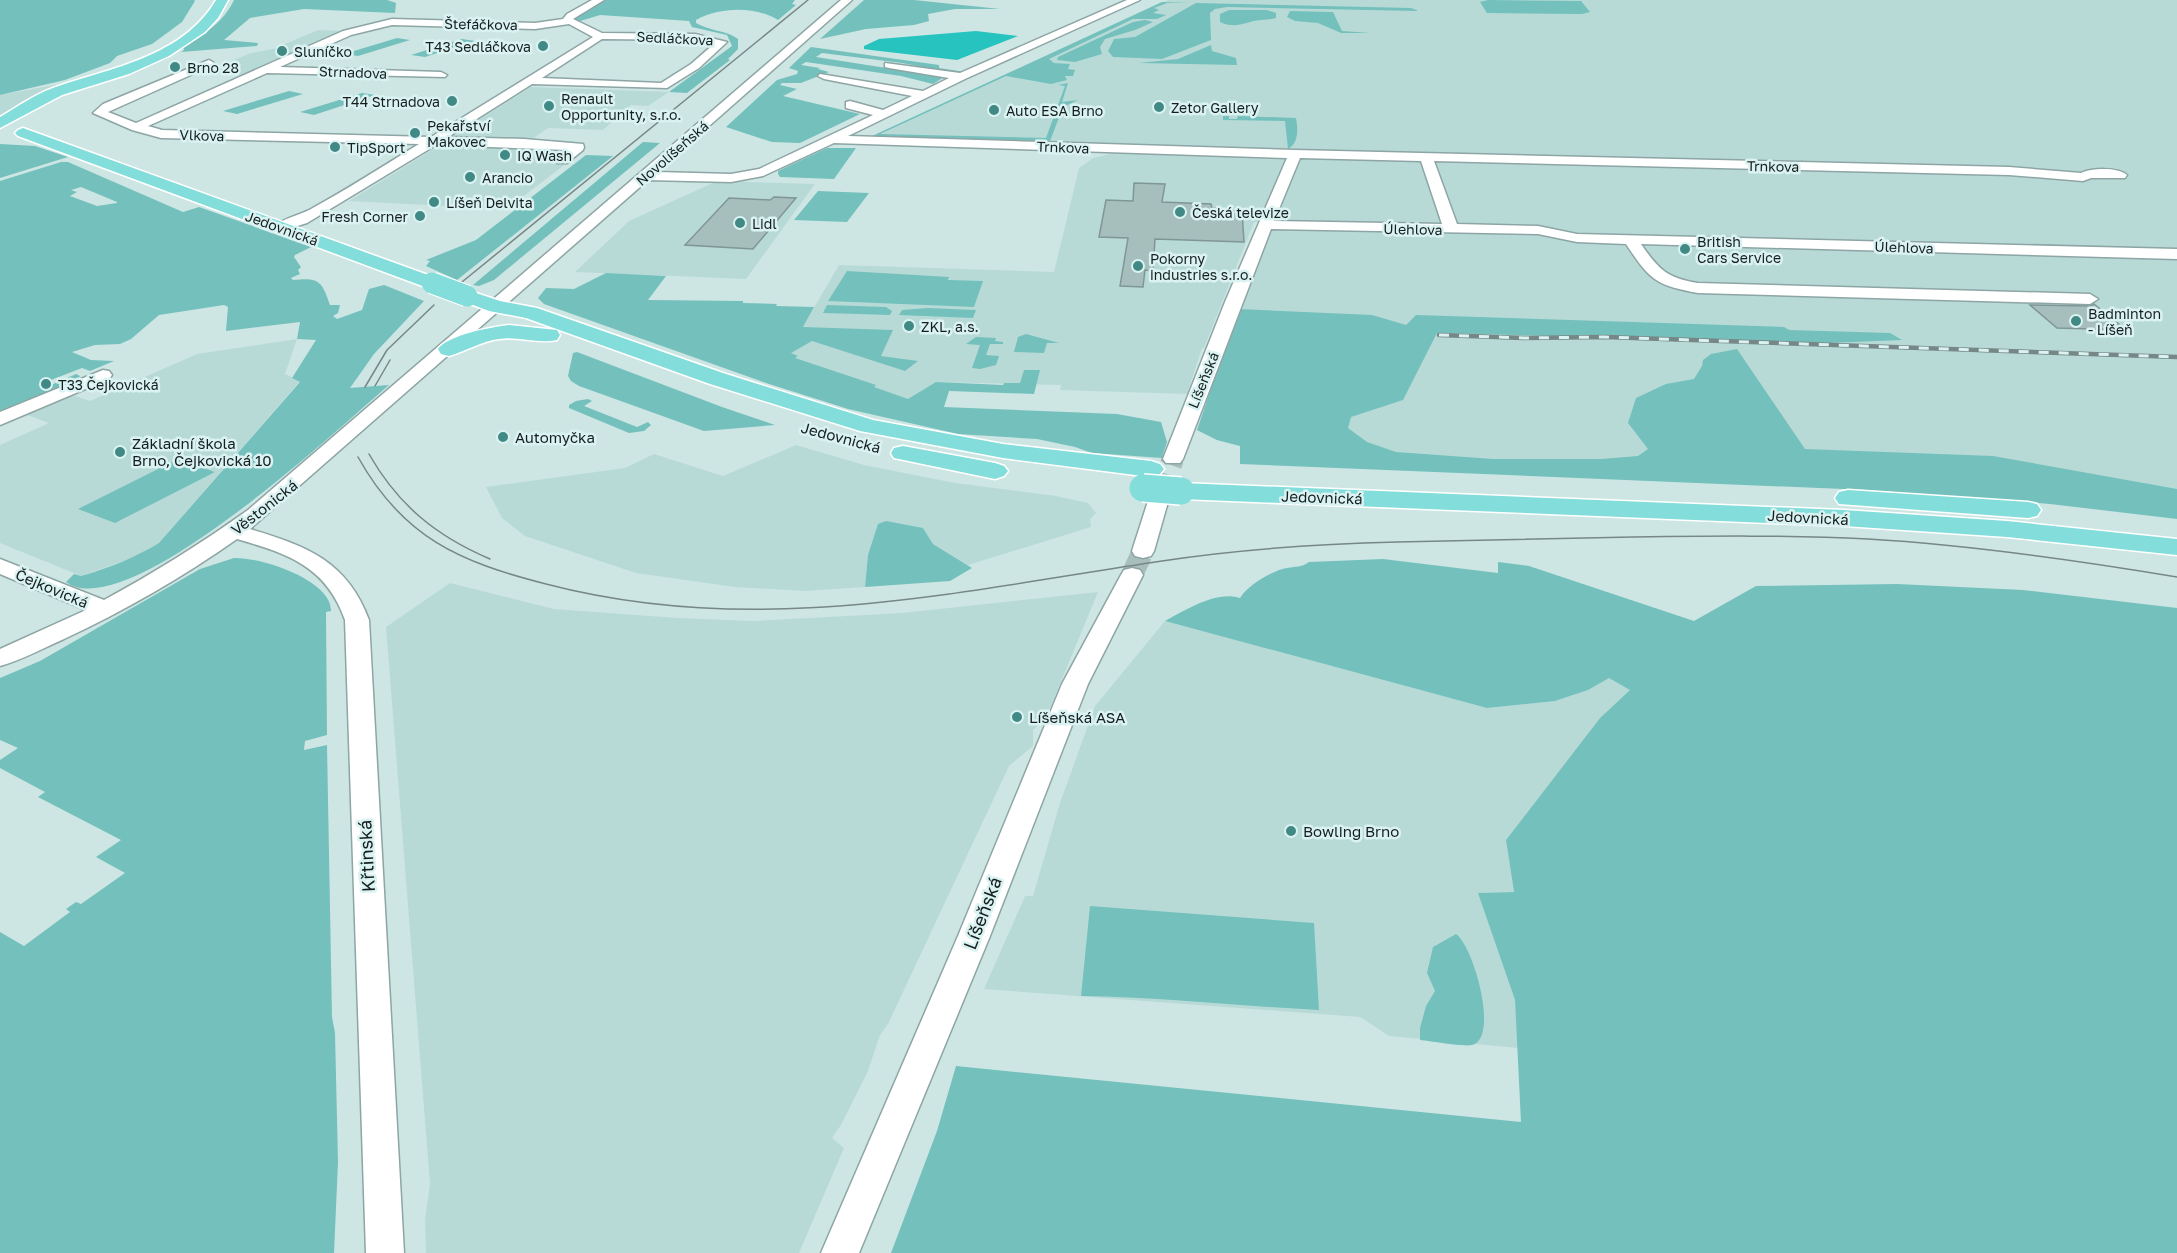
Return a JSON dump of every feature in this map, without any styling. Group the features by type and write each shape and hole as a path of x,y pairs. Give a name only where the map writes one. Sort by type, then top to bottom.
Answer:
{"main road":[{"path":"61,90 117,73 175,46 202,28 216,12 222,0"},
{"path":"68,149 14,136 18,125 17,118 30,105 162,45 190,25 202,9"},
{"name":"Jedovnická","path":"30,105 28,120 31,127 68,149"},
{"name":"Jedovnická","path":"14,136 68,149 496,307 530,312 718,379 869,426 1166,479 2007,529 2177,547"},
{"name":"Jedovnická","path":"496,307 507,319 728,404 852,441 949,464 1032,476 1892,500 2044,512 2177,527"},
{"path":"449,349 487,333 503,330 549,335"}],"street":[{"path":"570,21 568,19 570,16 599,0"},
{"name":"Novolíšeňská","path":"496,307 847,0"},
{"name":"Trnkova","path":"646,176 747,177 767,171 961,77 1135,0"},
{"name":"Štefáčkova","path":"392,22 535,26 570,21"},
{"name":"Sedláčkova","path":"529,81 663,86 695,66 720,47 722,42 695,37 599,36 570,21"},
{"name":"Strnadova","path":"136,127 347,33 392,22"},
{"path":"281,227 312,215 593,42 599,36"},
{"name":"Vlkova","path":"209,63 107,107 99,113 152,132 181,135 431,142"},
{"path":"889,65 961,77"},
{"name":"Strnadova","path":"265,70 441,75"},
{"path":"824,76 925,95"},
{"path":"850,105 885,114"},
{"name":"Trnkova","path":"831,139 1295,154 2009,171 2083,177 2089,174 2120,175"},
{"path":"431,142 578,147 562,160"},
{"path":"1266,225 1295,154"},
{"path":"1426,157 1450,230"},
{"name":"Úlehlova","path":"1266,225 1538,230 1577,238 1630,240 2177,254"},
{"name":"Líšeňská","path":"840,1253 974,936 1075,684 1137,563 1233,302 1266,225"},
{"path":"1630,240 1655,276 1673,283 1698,288 2090,299"},
{"name":"Věstonická","path":"0,658 33,645 105,609 175,569 234,531 309,471 496,307"},
{"path":"0,419 103,375"},
{"name":"Křtinská","path":"234,531 303,555 332,573 352,599 357,620 385,1253"},
{"name":"Čejkovická","path":"0,566 105,609"}],"shaded area":[{"path":"0,0 195,1 182,22 152,44 117,56 110,63 65,80 0,95"},
{"path":"234,0 387,0 396,3 395,13 304,9 250,18 224,40 258,43 257,46 181,52 184,50 183,47 219,21"},
{"path":"603,0 795,0 792,4 796,5 778,20 759,12 737,10 716,13 696,20 696,23 701,26 728,34 738,39 738,49 728,59 730,60 687,93 669,92 732,46 727,35 692,27 689,21 600,15 577,22 574,19"},
{"path":"864,0 914,0 1000,9 955,9 928,14 929,21 914,25 866,29 820,39"},
{"path":"1168,0 2177,0 2177,517 2068,503 1839,486 1240,462 1240,446 1217,440 1197,430 1272,222 1254,222 1204,348 1202,348 1187,394 1060,390 1061,385 937,382 928,406 785,357 839,265 1054,272 1079,168 1093,158 1131,153 1299,157 1301,149 870,137"},
{"path":"1488,0 1581,1 1590,12 1582,14 1487,13 1480,2"},
{"path":"1162,2 1189,3 1167,3 1154,8 1159,10 1153,13 1166,15 1157,19 1133,19 1049,59 1054,63 1070,64 1068,69 1075,70 1073,76 1065,76 1067,80 1051,84 1006,76 880,134 1046,138 1065,86 1058,85 1068,83 1062,102 1078,100 1063,107 1050,141 870,137"},
{"path":"1196,3 1411,8 1419,11 1227,7 1215,9 1210,13 1211,40 1162,59 1113,57 1108,51 1114,39 1135,37"},
{"path":"1229,10 1267,10 1276,13 1276,18 1236,25 1220,22 1220,14"},
{"path":"1290,11 1333,12 1342,31 1371,33 1341,33 1318,23 1295,21 1287,17"},
{"path":"1145,20 1153,22 1105,39 1100,47 1102,54 1075,62 1057,60 1058,57 1133,22"},
{"name":"Sluníčko","path":"318,30 343,31 245,75 203,73 251,53 273,49"},
{"path":"976,31 1018,36 957,60 864,49 864,46 879,39"},
{"path":"397,38 410,40 358,56 344,54"},
{"path":"462,39 475,41 425,57 411,55"},
{"path":"1211,45 1212,51 1236,58 1237,65 1139,63 1178,59"},
{"path":"811,47 939,65 939,68 965,72 958,74 902,63 822,53 816,57 944,77 933,84 901,76 806,62 801,65 829,72 801,83 782,83 780,85 797,89 783,96 860,114 800,143 772,142 726,127 777,80 797,74 798,71 789,68"},
{"path":"70,84 0,123 0,95"},
{"path":"531,87 669,92 648,106 631,105 603,130 548,128 528,142 448,139"},
{"path":"289,91 303,94 237,114 223,111"},
{"path":"362,93 375,95 314,115 300,112"},
{"path":"1223,116 1229,116 1229,119 1237,119 1238,116 1296,118 1296,139 1288,149 1285,121 1223,120"},
{"path":"643,142 660,143 494,280 479,286 473,285"},
{"path":"0,144 35,146 68,157 0,178"},
{"path":"440,145 585,149 507,209 349,201"},
{"path":"827,148 856,148 834,179 780,177 778,174 778,171"},
{"path":"586,155 613,156 457,280 426,266 430,261 426,260 476,240"},
{"path":"61,162 68,162 183,212 199,207 311,247 295,255 301,267 298,270 300,274 291,278 318,282 330,305 340,305 338,313 333,316 337,319 362,310 369,289 384,285 424,301 374,354 350,388 389,385 282,477 232,516 182,550 135,576 95,588 66,582 74,574 81,576 111,566 159,543 300,382 292,378 316,340 297,339 300,322 226,331 228,307 224,305 159,315 131,339 120,344 95,345 72,352 91,360 114,361 90,371 82,368 38,385 44,388 76,374 80,376 77,380 0,413 0,181","holes":["81,187 117,202 97,206 70,196 77,192 71,190"]},
{"path":"717,181 815,184 746,279 575,272 629,221"},
{"path":"818,191 869,193 847,222 794,220"},
{"path":"847,271 983,281 974,307 828,301"},
{"path":"606,273 666,276 648,300 743,301 743,303 777,304 776,306 814,307 803,327 893,330 881,356 918,361 905,371 812,341 791,353 798,356 795,358 876,385 874,387 908,399 936,382 1003,385 1004,383 1020,383 1024,370 1040,370 1034,394 949,391 944,407 1117,414 1161,422 1167,442 1162,458 1092,453 1037,439 958,434 848,409 766,383 544,304 538,298 546,288 574,289"},
{"path":"827,305 886,307 892,311 890,315 823,313"},
{"path":"928,308 976,310 973,318 899,315 902,310"},
{"path":"1238,309 1372,315 1406,325 1416,315 1784,327 1789,330 1890,333 1902,340 1828,343 1437,333 1403,400 1351,417 1348,428 1367,442 1396,452 1493,459 1601,459 1638,456 1648,449 1628,423 1636,398 1666,384 1694,379 1703,360 1711,354 1737,349 1805,449 1993,456 2177,489 2177,519 2050,504 1867,490 1240,464 1240,446 1217,440 1197,430"},
{"path":"1026,334 1059,343 1047,343 1044,353 1014,352 1018,337"},
{"path":"976,337 996,338 995,341 1003,342 1003,344 990,344 986,355 999,356 996,365 980,369 972,368 980,345 966,344"},
{"name":"Základní škola Brno, Čejkovická 10","path":"297,339 285,374 300,381 159,543 138,556 81,576 0,543 0,445 49,423 27,415 73,395 90,401 197,354"},
{"path":"577,352 775,425 704,431 579,386 568,376 573,353"},
{"path":"588,399 592,401 584,406 637,427 648,422 651,425 644,431 629,433 569,408 569,405 576,401"},
{"path":"796,445 864,465 955,483 1056,496 1088,503 1096,513 1090,519 1091,527 968,565 933,544 923,528 868,555 865,587 805,591 735,587 636,573 525,536 502,518 486,487 625,468 654,454 723,476"},
{"path":"178,459 215,472 115,523 78,509"},
{"path":"886,521 923,528 933,544 972,568 950,581 865,587 868,555 878,524"},
{"path":"234,558 276,566 308,580 328,600 331,611 326,612 327,735 305,741 304,750 327,745 332,1017 335,1033 338,1162 334,1253 0,1253 0,932 24,946 70,912 66,909 76,902 81,904 125,873 96,857 121,840 38,797 45,792 0,768 0,760 18,748 0,740 0,678 40,661 200,569"},
{"path":"1383,559 1498,573 1498,562 1529,566 1694,621 1756,586 1897,584 2023,590 2177,608 2177,1253 891,1253 937,1131 956,1066 1521,1122 1515,1000 1478,893 1514,892 1506,840 1600,718 1630,690 1609,678 1588,690 1555,701 1487,708 1165,621 1211,599 1231,596 1240,598 1254,584 1281,569 1301,566 1309,562"},
{"path":"450,583 554,609 753,621 902,613 1098,592 1050,708 1037,719 1042,722 1033,730 1033,746 1009,766 888,1024 880,1035 868,1071 832,1138 844,1148 799,1253 426,1253 425,1219 430,1184 386,627"},
{"path":"1165,621 1487,708 1555,701 1588,690 1609,677 1630,690 1600,718 1506,840 1514,892 1479,893 1515,1000 1518,1048 1389,1036 1360,1017 984,989 1025,896 1033,896 1060,803 1095,706"},
{"path":"1090,906 1314,923 1319,1010 1081,996"},
{"path":"1456,934 1470,955 1484,1010 1484,1026 1480,1039 1472,1045 1420,1040 1420,1028 1426,1006 1435,991 1427,973 1433,947"}],"building":[{"name":"Česká televize","path":"1134,183 1165,184 1162,202 1211,204 1212,208 1220,208 1220,210 1242,211 1244,242 1155,239 1153,271 1145,270 1143,287 1120,286 1128,238 1099,237 1106,200 1133,201"},
{"name":"Lidl","path":"774,197 796,198 753,249 685,245 729,198 770,200"},
{"name":"Badminton - Líšeň","path":"2094,304 2126,330 2057,328 2030,305 2090,306"}],"tunnel":[{"path":"1160,495 1173,459"},
{"path":"1132,575 1143,551"}],"tram line":[{"path":"462,282 808,0"},
{"path":"365,387 387,350 434,305"},
{"path":"375,386 390,360"},
{"path":"369,454 393,489 420,517 452,540 490,559"},
{"path":"358,457 375,485 394,508 437,543 461,556 515,576 546,584 624,600 701,608 778,609 854,605 931,596 1221,553 1279,548 1338,544 1633,537 1868,539 2023,554 2177,577"}],"railway":[{"path":"1439,335 1524,338 1605,337 2177,357"}],"place":[{"name":"T43 Sedláčkova","path":"543,46"},
{"name":"Sluníčko","path":"282,51"},
{"name":"Brno 28","path":"175,67"},
{"name":"T44 Strnadova","path":"452,101"},
{"name":"Renault Opportunity, s.r.o.","path":"549,106"},
{"name":"Zetor Gallery","path":"1159,107"},
{"name":"Auto ESA Brno","path":"994,110"},
{"name":"Pekařství Makovec","path":"415,133"},
{"name":"TipSport","path":"335,147"},
{"name":"IQ Wash","path":"505,155"},
{"name":"Arancio","path":"470,177"},
{"name":"Líšeň Delvita","path":"434,202"},
{"name":"Česká televize","path":"1180,212"},
{"name":"Fresh Corner","path":"420,216"},
{"name":"Lidl","path":"740,223"},
{"name":"British Cars Service","path":"1685,249"},
{"name":"Pokorny industries s.r.o.","path":"1138,266"},
{"name":"Badminton - Líšeň","path":"2076,321"},
{"name":"ZKL, a.s.","path":"909,326"},
{"name":"T33 Čejkovická","path":"46,384"},
{"name":"Automyčka","path":"503,437"},
{"name":"Základní škola Brno, Čejkovická 10","path":"120,452"},
{"name":"Líšeňská ASA","path":"1017,717"},
{"name":"Bowling Brno","path":"1291,831"}]}
